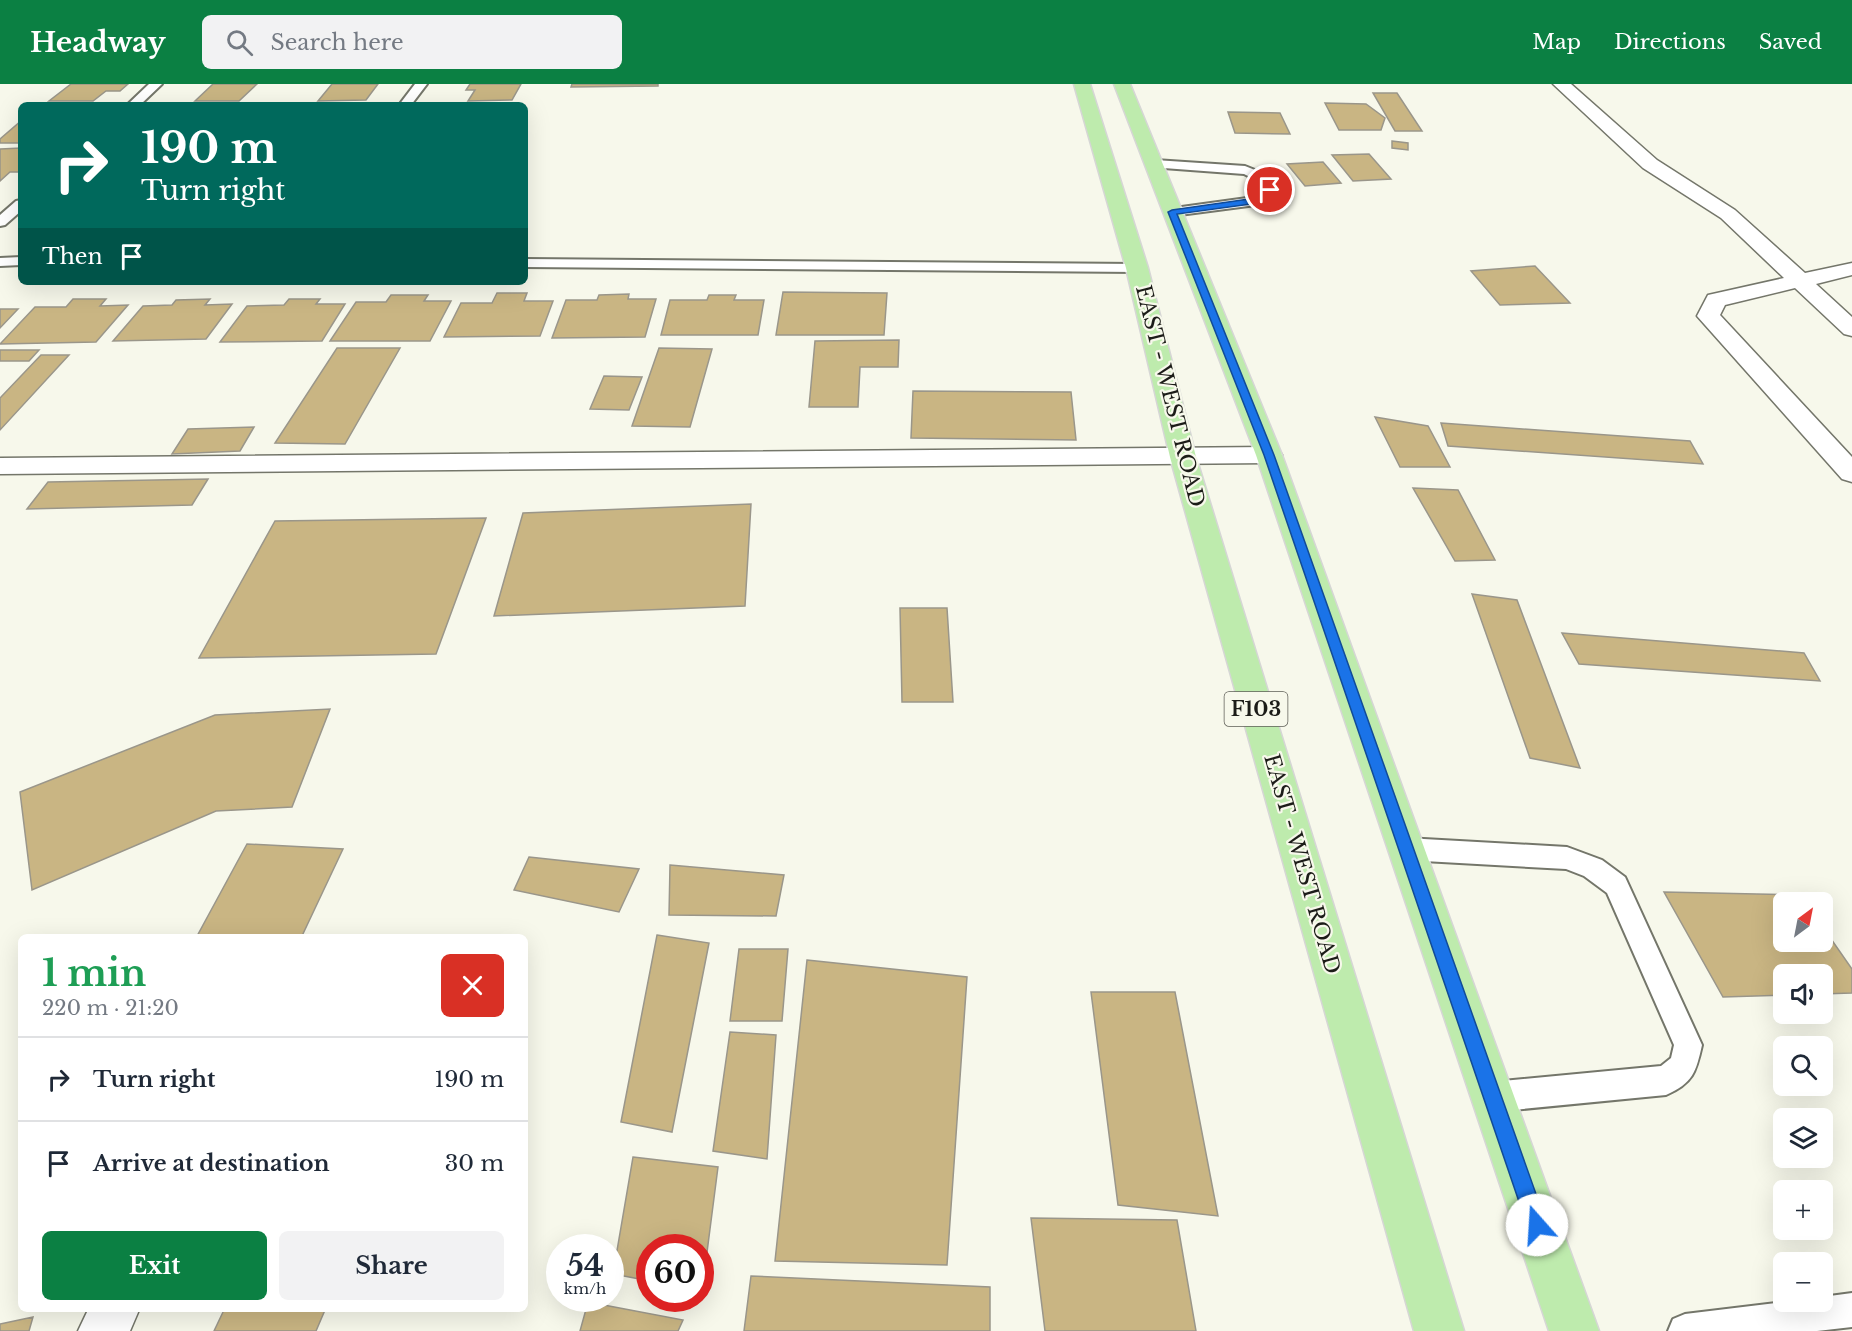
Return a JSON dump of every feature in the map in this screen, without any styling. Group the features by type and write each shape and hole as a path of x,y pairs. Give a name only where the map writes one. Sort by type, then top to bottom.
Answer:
{"main road":[{"name":"EAST - WEST ROAD","path":"1082,84 1137,268 1183,457 1439,1331"},
{"path":"1122,84 1269,455 1574,1331"}],"street":[{"path":"1561,84 1650,164 1728,214 1852,330"},
{"path":"1852,269 1798,279 1716,300 1708,316 1852,472"},
{"path":"0,466 1269,455"},
{"path":"103,1331 114,1312"}],"lane":[{"path":"136,102 156,84"},
{"path":"407,102 421,84"},
{"path":"1155,164 1245,170 1266,181 1270,190 1251,202 1172,212"},
{"path":"0,222 18,207"},
{"path":"0,262 18,261"},
{"path":"528,263 1137,268"},
{"path":"1406,849 1567,858 1593,868 1616,885 1688,1045 1683,1067 1666,1080 1492,1097"},
{"path":"1685,1331 1749,1327 1852,1310"}],"building":[{"path":"71,84 128,84 120,91 106,91 93,101 49,101"},
{"path":"213,84 257,84 239,101 195,101"},
{"path":"332,84 378,84 366,100 318,101"},
{"path":"470,84 521,84 512,100 468,101 475,90 466,90"},
{"path":"572,84 658,84 658,86 571,87"},
{"path":"1373,93 1397,93 1422,131 1395,131"},
{"path":"1325,103 1366,104 1385,118 1381,130 1339,130"},
{"path":"1228,112 1280,113 1290,134 1235,133"},
{"path":"18,124 18,143 0,143 0,139"},
{"path":"1392,141 1408,143 1408,150 1392,148"},
{"path":"18,148 18,172 10,172 0,181 0,149"},
{"path":"1369,154 1391,179 1353,181 1332,155"},
{"path":"1323,162 1341,183 1305,186 1287,164"},
{"path":"1535,266 1570,303 1500,305 1471,271"},
{"path":"783,292 887,293 884,335 776,335"},
{"path":"497,293 527,293 524,301 553,301 540,336 444,337 461,303 492,303"},
{"path":"629,294 628,299 656,299 645,337 552,338 566,300 597,300 599,295"},
{"path":"391,295 428,295 424,301 451,301 430,341 330,341 356,302 386,302"},
{"path":"709,295 736,295 734,300 764,300 758,335 661,335 670,300 707,300"},
{"path":"73,299 106,299 100,306 128,305 96,342 0,344 35,307 66,307"},
{"path":"210,299 205,305 232,304 206,339 113,341 143,306 172,305 176,300"},
{"path":"289,299 320,299 316,304 345,304 322,341 220,342 247,306 284,305"},
{"path":"0,309 18,309 0,328"},
{"path":"899,340 898,367 860,367 858,407 809,407 815,341"},
{"path":"337,348 400,348 345,444 275,443"},
{"path":"659,348 712,349 690,427 632,426"},
{"path":"0,350 39,350 29,361 0,361"},
{"path":"41,355 69,355 0,430 0,398"},
{"path":"604,376 642,377 629,410 590,409"},
{"path":"913,391 1071,392 1076,440 911,438"},
{"path":"1375,417 1428,426 1450,467 1400,467"},
{"path":"1441,423 1690,441 1703,464 1448,446"},
{"path":"254,427 240,451 172,454 188,429"},
{"path":"208,479 192,505 27,509 48,482"},
{"path":"1413,488 1458,490 1495,560 1455,561"},
{"path":"751,504 745,606 494,616 523,513"},
{"path":"486,518 436,654 199,658 275,521"},
{"path":"1472,594 1517,600 1580,768 1530,758"},
{"path":"900,608 947,608 953,702 902,702"},
{"path":"1562,633 1804,653 1820,681 1579,664"},
{"path":"330,709 292,807 216,811 32,890 20,792 215,715"},
{"path":"247,844 343,849 303,934 198,934"},
{"path":"529,857 639,869 619,912 514,890"},
{"path":"670,865 784,875 776,916 669,915"},
{"path":"1664,892 1773,894 1773,952 1833,952 1833,942 1852,969 1852,993 1833,994 1833,964 1773,964 1773,995 1723,997"},
{"path":"657,935 709,943 672,1132 621,1122"},
{"path":"739,949 788,949 782,1021 730,1021"},
{"path":"807,960 967,977 947,1265 775,1261"},
{"path":"1091,992 1175,992 1218,1216 1118,1205"},
{"path":"730,1032 776,1035 767,1159 713,1151"},
{"path":"633,1157 718,1167 709,1234 636,1234 636,1278 624,1276 624,1234 620,1234"},
{"path":"1031,1218 1177,1220 1196,1331 1045,1331"},
{"path":"751,1276 990,1287 990,1331 744,1331"},
{"path":"624,1309 683,1320 678,1331 580,1331 585,1312 624,1312"},
{"path":"223,1312 324,1312 316,1331 214,1331"},
{"path":"33,1317 29,1331 0,1331 0,1324"}],"route":[{"path":"1270,190 1251,202 1172,212 1269,455 1537,1225"}]}
